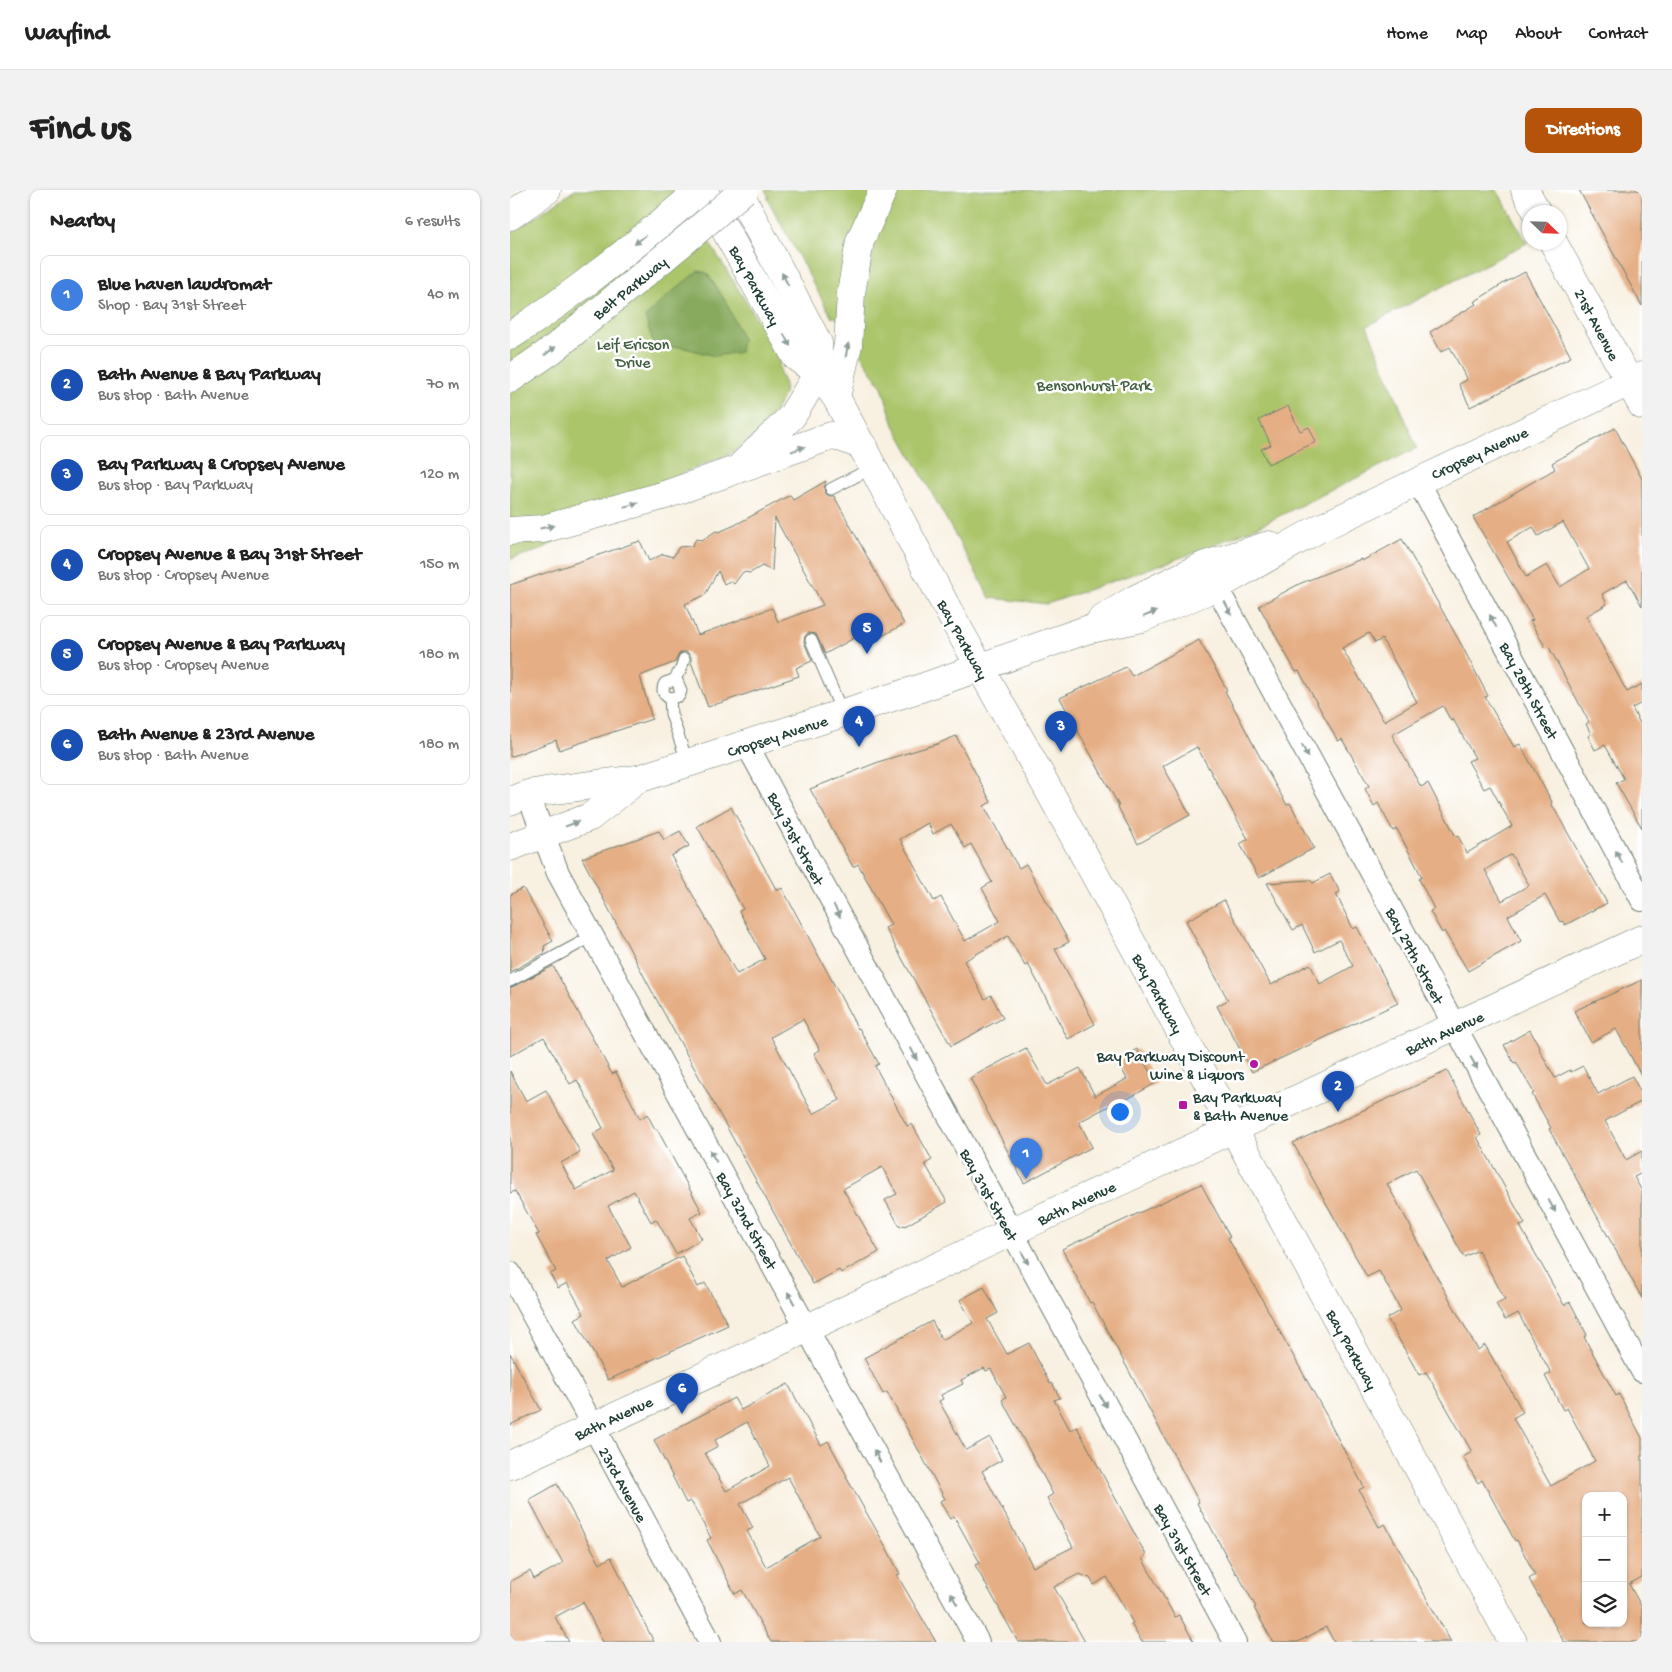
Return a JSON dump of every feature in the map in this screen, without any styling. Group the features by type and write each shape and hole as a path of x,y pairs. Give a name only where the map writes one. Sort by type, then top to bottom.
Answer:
{"main road":[{"path":"510,216 547,190"},
{"name":"Belt Parkway","path":"510,336 550,311 702,190"},
{"name":"Bay Parkway","path":"702,190 796,357 818,373 836,397 980,668 1052,796 1513,1642"},
{"name":"Bay Parkway","path":"738,190 818,343 818,373"},
{"name":"Belt Parkway","path":"510,379 552,350 694,234 744,190"},
{"path":"836,397 848,345 851,293 860,241 882,190"},
{"path":"1525,190 1533,205"},
{"name":"21st Avenue","path":"1559,250 1635,379 1642,405"},
{"path":"735,471 792,416 818,373"},
{"name":"Cropsey Avenue","path":"519,798 638,779 842,714 1086,630 1142,618 1211,576 1318,529 1635,379"},
{"path":"510,532 543,529 662,496 831,436 842,438 868,457"},
{"name":"Cropsey Avenue","path":"510,847 590,817 638,779"},
{"name":"Bath Avenue","path":"510,1465 1642,939"}],"street":[{"name":"Bay 28th Street","path":"1418,481 1642,900"},
{"name":"Bay 29th Street","path":"1211,576 1642,1371"},
{"name":"Bay 31st Street","path":"747,745 1235,1642"},
{"name":"Bay 32nd Street","path":"519,798 543,835 558,873 978,1642"},
{"name":"23rd Avenue","path":"510,1273 710,1642"}],"lane":[{"path":"831,489 868,457"},
{"path":"811,640 842,714"},
{"path":"684,659 674,680 665,683 663,692 665,696 670,698 671,714 688,764"},
{"path":"510,981 593,936"}],"green space":[{"name":"Leif Ericson Drive","path":"575,190 677,190 779,355 780,374 785,384 784,395 766,427 730,454 638,491 541,550 510,559 510,234"},
{"name":"Bensonhurst Park","path":"765,190 1497,190 1522,234 1522,246 1367,326 1417,448 1257,527 1191,554 1047,604 990,598 894,425 882,387 835,316 832,318 767,198 769,197"},
{"path":"698,271 707,273 726,302 742,338 740,352 715,356 681,347 655,348 645,317"}],"building":[{"path":"1579,190 1642,190 1642,306 1605,238"},
{"path":"1525,272 1571,357 1470,407 1459,384 1467,380 1450,347 1441,352 1430,332 1476,304 1474,302 1504,283"},
{"path":"1288,406 1300,431 1309,427 1316,442 1268,464 1261,449 1271,445 1259,420"},
{"path":"1615,428 1642,479 1642,606 1627,580 1602,594 1607,604 1586,616 1627,692 1642,684 1642,703 1632,708 1642,727 1642,828 1616,783 1624,779 1605,745 1595,750 1588,736 1591,734 1586,724 1589,722 1549,647 1546,648 1530,621 1533,620 1473,517 1555,469 1552,463","holes":["1563,522 1589,569 1560,587 1547,565 1526,577 1507,542 1533,527 1538,536"]},
{"path":"826,481 825,493 834,496 904,624 880,637 878,633 860,644 856,637 825,654 816,634 808,633 805,636 804,642 812,661 796,668 799,676 708,707 691,662 691,657 687,652 682,652 675,662 640,676 652,719 559,750 556,740 510,757 510,585 640,541 649,561 663,554 673,557 679,547 692,546 696,539 702,540 716,531 719,532 735,525 790,495 793,500","holes":["775,518 823,605 778,622 772,608 698,635 685,604 705,595 718,571 724,584 730,581 734,584 743,572 750,573 762,566 772,571"]},
{"path":"1402,539 1461,644 1488,696 1485,697 1514,747 1520,744 1607,903 1565,925 1563,921 1560,922 1545,895 1508,916 1521,941 1468,971 1444,931 1442,933 1430,911 1434,909 1419,879 1422,877 1397,829 1393,831 1378,803 1374,806 1365,789 1369,786 1342,739 1338,741 1299,671 1296,672 1259,606 1299,584 1361,559 1362,561","holes":["1369,633 1375,643 1382,639 1417,702 1384,721 1342,648","1443,706 1451,721 1453,719 1475,758 1468,761 1484,789 1490,786 1512,826 1467,853 1458,836 1456,837 1428,783 1421,787 1392,735","1511,854 1529,885 1502,901 1485,870"]},
{"path":"1199,640 1227,690 1225,691 1269,774 1287,805 1290,803 1314,848 1259,878 1240,844 1248,839 1197,747 1163,766 1190,815 1138,844 1060,698 1126,667 1132,676"},
{"path":"956,736 991,802 984,806 1019,868 1026,864 1069,942 1055,949 1095,1024 1068,1039 1028,964 1025,966 1008,936 964,961 985,999 991,995 1003,1018 951,1046 885,928 891,925 858,864 853,867 810,789 881,761 937,744","holes":["928,823 933,834 951,824 965,848 971,844 992,882 982,888 1000,921 965,941 941,897 934,901 900,839"]},
{"path":"731,807 777,891 782,888 879,1064 875,1066 907,1126 912,1124 932,1160 925,1164 947,1202 900,1227 885,1200 897,1194 882,1167 843,1189 879,1252 841,1273 839,1270 813,1284 648,984 582,858 659,831 664,840 680,831 689,846 671,856 737,974 765,959 739,911 743,909 697,826","holes":["803,1019 820,1050 814,1053 840,1100 813,1114 771,1037"]},
{"path":"1330,874 1340,892 1336,894 1353,929 1357,927 1398,1003 1252,1072 1217,1006 1228,1000 1186,921 1224,900 1271,985 1310,964 1320,984 1353,966 1339,940 1315,952 1302,925 1293,930 1267,883 1310,880 1313,883"},
{"path":"523,888 553,941 544,946 545,953 510,972 510,895"},
{"path":"553,966 612,1074 616,1072 640,1119 647,1114 655,1129 657,1129 702,1212 690,1218 702,1239 676,1254 656,1219 651,1222 634,1191 608,1206 631,1247 608,1261 622,1287 682,1256 698,1287 705,1283 728,1325 608,1380 575,1319 584,1314 567,1283 558,1288 550,1274 556,1271 536,1235 539,1234 515,1191 510,1193 510,1071 526,1101 546,1090 580,1152 561,1163 576,1190 613,1170 593,1134 603,1128 577,1080 570,1084 544,1037 510,1056 510,988"},
{"path":"1642,980 1642,1077 1616,1029 1591,1042 1574,1011"},
{"path":"1530,1030 1555,1078 1583,1066 1598,1094 1632,1076 1642,1095 1642,1101 1605,1121 1626,1160 1642,1151 1642,1173 1634,1177 1642,1191 1642,1298 1549,1129 1551,1128 1532,1094 1534,1093 1504,1045"},
{"path":"1026,1048 1047,1085 1080,1068 1095,1096 1127,1079 1117,1060 1137,1049 1156,1083 1111,1108 1109,1106 1079,1122 1092,1147 1024,1183 970,1078"},
{"path":"1447,1071 1481,1135 1477,1137 1525,1224 1520,1226 1564,1305 1570,1302 1587,1335 1584,1337 1616,1396 1619,1394 1642,1438 1642,1577 1629,1584 1642,1608 1642,1642 1564,1642 1529,1579 1535,1575 1517,1540 1515,1541 1482,1480 1478,1483 1463,1457 1472,1452 1426,1372 1419,1375 1387,1318 1401,1310 1379,1271 1367,1277 1293,1143","holes":["1416,1169 1464,1257 1478,1250 1505,1299 1496,1304 1505,1320 1518,1313 1551,1373 1545,1376 1563,1410 1567,1408 1595,1461 1551,1486 1513,1418 1523,1412 1485,1345 1478,1350 1387,1184"]},
{"path":"1201,1184 1230,1237 1228,1238 1364,1487 1359,1490 1379,1527 1385,1524 1451,1642 1334,1642 1326,1627 1298,1642 1273,1642 1254,1608 1256,1607 1207,1522 1197,1503 1199,1502 1062,1249"},
{"path":"984,1287 998,1313 987,1319 1007,1354 1029,1343 1050,1384 1052,1383 1060,1398 1054,1400 1070,1430 1077,1427 1146,1555 1142,1558 1175,1617 1179,1615 1194,1642 1142,1642 1107,1577 1094,1585 1090,1578 1079,1574 1054,1587 1085,1642 1018,1642 975,1565 980,1563 954,1516 950,1519 940,1501 945,1499 887,1392 883,1394 864,1358 932,1321 942,1340 973,1323 960,1300","holes":["984,1368 986,1371 991,1369 1006,1397 1002,1400 1053,1494 1047,1498 1073,1547 1033,1567 982,1471 1002,1460 990,1437 966,1450 939,1401 943,1399 941,1395 963,1384 961,1380"]},
{"path":"510,1353 541,1410 510,1425"},
{"path":"788,1384 821,1445 828,1441 900,1574 897,1575 936,1642 771,1642 742,1590 735,1594 707,1540 711,1538 692,1503 690,1501 686,1503 654,1440 734,1398 741,1410","holes":["747,1422 770,1466 726,1491 705,1453 718,1446 715,1440","788,1477 820,1536 766,1567 747,1531 753,1528 740,1504"]},
{"path":"557,1484 600,1564 611,1557 654,1642 603,1642 583,1602 555,1617 569,1642 510,1642 510,1582 530,1571 534,1579 563,1563 529,1500"}],"place":[{"name":"Cropsey Avenue & Bay Parkway","path":"867,654"},
{"name":"Cropsey Avenue & Bay 31st Street","path":"859,747"},
{"name":"Bay Parkway & Cropsey Avenue","path":"1061,752"},
{"name":"Bay Parkway Discount Wine & Liquors","path":"1254,1064"},
{"name":"Bay Parkway & Bath Avenue","path":"1183,1105"},
{"name":"Bath Avenue & Bay Parkway","path":"1338,1112"},
{"name":"Blue haven laudromat","path":"1026,1179"},
{"name":"Bath Avenue & 23rd Avenue","path":"682,1414"}]}
